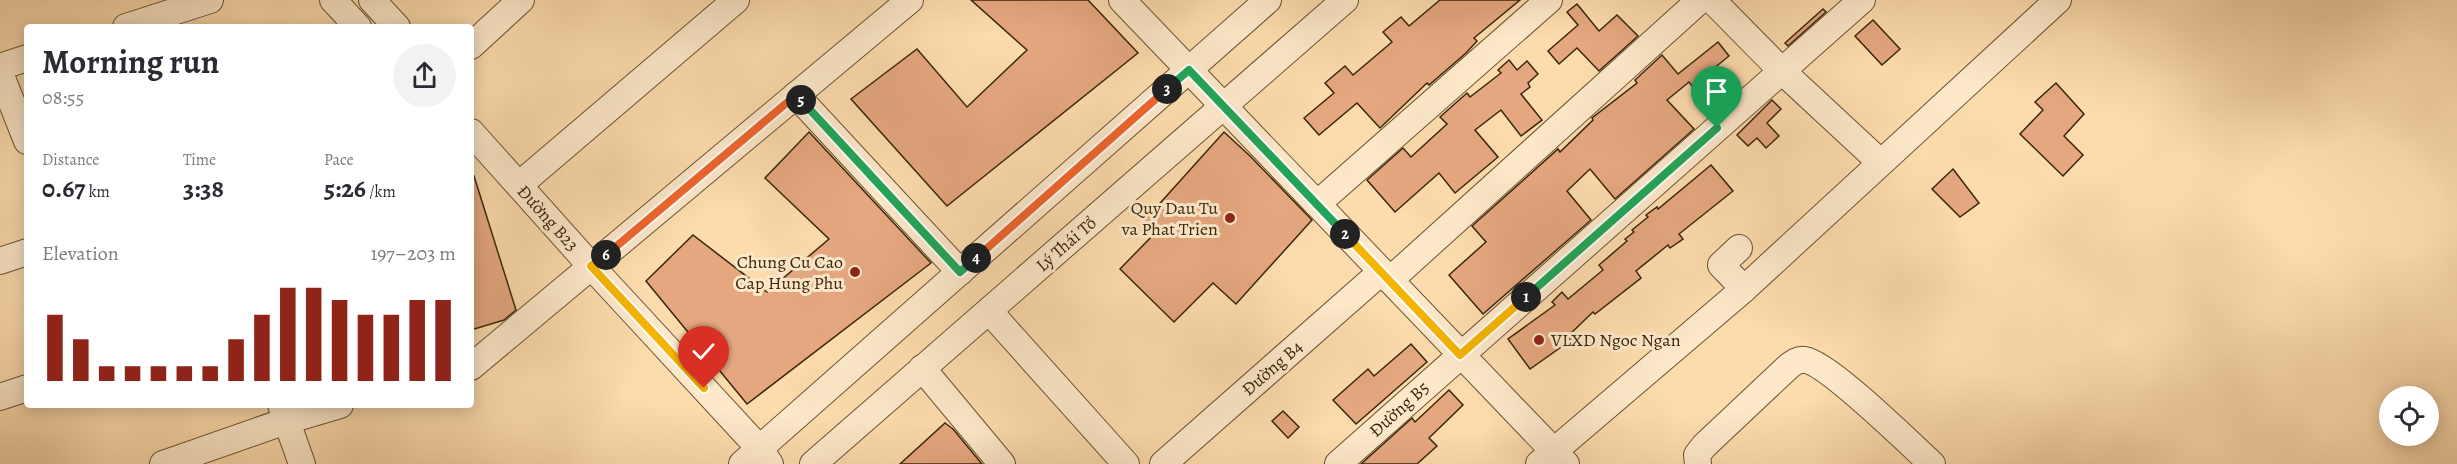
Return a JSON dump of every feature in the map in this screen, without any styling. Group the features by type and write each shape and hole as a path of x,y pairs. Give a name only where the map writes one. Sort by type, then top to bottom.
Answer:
{"street":[{"path":"135,24 210,0"},
{"path":"333,0 355,24"},
{"path":"372,0 394,24"},
{"path":"474,43 521,0"},
{"path":"519,185 736,0"},
{"path":"474,364 910,0"},
{"path":"1122,0 1460,355 1553,460 1744,290 2058,0"},
{"path":"757,459 960,272 1268,0"},
{"name":"Lý Thái Tổ","path":"813,464 1345,0"},
{"path":"1317,204 1549,0"},
{"name":"Đường B4","path":"1163,464 1385,276 1700,0"},
{"path":"1712,0 1782,71 1880,162"},
{"name":"Đường B5","path":"1338,464 1862,0"},
{"path":"0,67 24,59"},
{"path":"0,73 24,133"},
{"path":"796,95 960,272"},
{"name":"Đường B23","path":"474,135 591,266 757,459"},
{"path":"1739,248 1721,265 1744,290"},
{"path":"0,261 24,253"},
{"path":"989,311 1126,464"},
{"path":"1698,464 1697,455 1704,446 1788,367 1797,360 1806,360 1831,373 1932,464"},
{"path":"922,368 1002,464"},
{"path":"0,397 24,389"},
{"path":"163,464 284,413 319,408"},
{"path":"284,413 302,464"}],"building":[{"path":"971,0 1088,0 1138,53 947,206 851,99 917,49 967,107 1027,50"},
{"path":"1440,0 1520,0 1474,38 1477,41 1466,53 1429,85 1427,83 1380,128 1357,103 1319,135 1304,118 1334,93 1325,83 1345,66 1353,75 1392,42 1383,32 1401,17 1409,26"},
{"path":"1577,4 1599,31 1617,15 1638,36 1599,71 1577,48 1559,64 1548,51 1578,25 1567,12"},
{"path":"1823,9 1826,12 1788,46 1785,43"},
{"path":"1873,20 1900,49 1882,65 1855,36"},
{"path":"1718,42 1729,56 1692,86 1689,82 1667,100 1694,129 1615,199 1590,169 1567,191 1591,220 1483,314 1449,275 1486,242 1472,226 1558,149 1560,152 1593,120 1592,118 1637,83 1635,80 1662,55 1678,74"},
{"path":"1509,60 1517,70 1527,61 1538,74 1528,83 1530,87 1521,94 1542,120 1521,136 1501,110 1475,130 1498,157 1455,193 1439,173 1395,212 1367,180 1403,148 1411,157 1447,124 1440,117 1467,93 1470,97 1501,73 1498,70"},
{"path":"2056,83 2084,114 2064,136 2083,155 2063,176 2020,134 2043,110 2035,102"},
{"path":"1772,100 1781,109 1767,123 1779,136 1766,148 1757,138 1748,146 1737,135"},
{"name":"Chung Cu Cao Cap Hung Phu","path":"809,132 931,263 747,404 646,281 693,235 767,292 829,239 765,178"},
{"name":"Quy Dau Tu va Phat Trien","path":"1224,132 1312,220 1236,304 1213,283 1174,322 1120,269 1156,232 1144,221"},
{"path":"1711,165 1733,191 1679,234 1683,239 1670,248 1668,245 1636,271 1641,278 1595,314 1593,312 1568,336 1571,340 1530,369 1508,339 1555,305 1552,302 1562,292 1568,299 1603,270 1599,265 1627,241 1625,239 1634,232 1632,230 1648,217 1646,215 1657,207 1658,209"},
{"path":"1953,169 1979,203 1960,217 1932,189"},
{"path":"474,176 516,310 504,320 474,329"},
{"path":"1411,344 1427,362 1356,424 1333,400 1368,369 1374,376"},
{"path":"1449,390 1463,405 1429,438 1437,446 1417,464 1361,464 1412,418 1415,422"},
{"path":"1283,411 1299,427 1288,438 1272,421"},
{"path":"945,423 953,429 982,464 900,464"}],"place":[{"name":"Quy Dau Tu va Phat Trien","path":"1230,218"},
{"name":"Chung Cu Cao Cap Hung Phu","path":"855,272"},
{"name":"VLXD Ngoc Ngan","path":"1539,340"}],"route":[{"path":"704,388 591,266 796,95 960,272 1189,70 1460,355 1717,128"}]}
